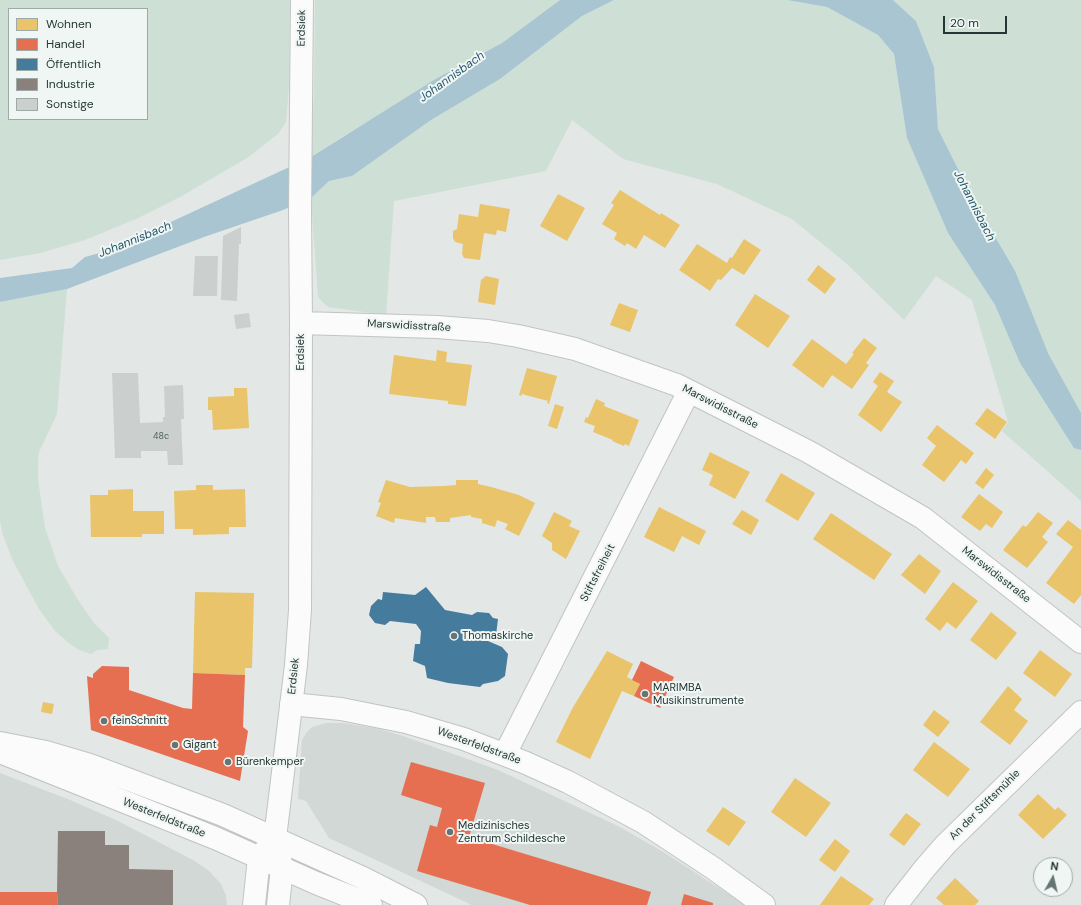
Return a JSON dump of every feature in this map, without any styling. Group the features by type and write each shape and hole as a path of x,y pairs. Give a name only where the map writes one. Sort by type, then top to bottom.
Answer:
{"street":[{"name":"Erdsiek","path":"291,704 300,610 300,211 302,0"},
{"name":"Marswidisstraße","path":"301,323 437,327 488,331 518,336 575,349 689,391 809,452 923,518 1081,642"},
{"name":"Stiftsfreiheit","path":"505,754 689,391"},
{"name":"Westerfeldstraße","path":"291,704 341,709 391,718 435,729 505,754 568,782 643,822 713,868 764,905"},
{"path":"278,905 282,868 275,838 291,704"},
{"name":"An der Stiftsmühle","path":"896,905 946,844 1081,712"},
{"name":"Westerfeldstraße","path":"0,743 46,752 90,765 224,815 363,878 416,905"},
{"name":"Westerfeldstraße","path":"0,752 215,838 366,905"},
{"path":"254,905 259,858 275,838"}],"shaded area":[{"path":"0,0 290,0 289,87 286,122 278,134 247,158 180,197 136,219 85,240 40,253 0,260"},
{"path":"315,0 560,0 502,43 337,140 311,157 314,95"},
{"path":"614,0 787,0 827,7 878,35 894,54 907,138 948,233 995,305 1020,363 1074,447 1081,450 1081,501 1002,431 1008,422 972,300 936,276 904,320 847,264 792,219 717,184 623,159 572,120 546,171 394,201 386,315 328,307 318,297 311,198 329,181 352,176 431,120 500,79 582,16"},
{"path":"893,0 1081,0 1081,413 1048,353 938,129 934,67 916,21"},
{"path":"67,289 57,414 39,452 38,479 45,528 58,566 78,600 94,623 109,638 108,649 97,650 91,654 79,650 55,631 39,609 13,561 3,535 0,521 0,302"},
{"path":"326,723 343,723 375,728 403,736 498,770 618,826 665,853 745,905 472,905 329,838 306,801 298,799 302,740 312,727"},
{"path":"0,773 70,800 116,820 193,860 208,870 221,884 226,896 227,905 0,905"}],"water":[{"name":"Johannisbach","path":"560,0 614,0 582,16 500,79 431,120 352,176 329,181 311,198 283,210 204,237 67,289 0,302 0,278 72,268 85,257 115,249 140,235 311,157 434,80 502,43"},
{"name":"Johannisbach","path":"787,0 893,0 916,21 934,67 938,129 974,201 1015,271 1048,353 1081,413 1081,450 1074,448 1020,363 995,305 948,233 907,138 894,54 878,35 827,7"}],"building: Wohnen":[{"path":"620,190 660,215 661,213 680,225 665,248 644,235 636,249 627,243 625,246 614,239 617,233 602,224 614,205 611,203"},
{"path":"558,194 585,208 567,241 540,226"},
{"path":"480,204 510,209 506,232 497,230 496,235 484,233 480,260 464,258 462,254 463,244 455,242 453,238 453,231 457,229 459,214 478,217"},
{"path":"744,239 761,250 744,275 732,268 721,280 718,279 710,291 679,270 697,244 727,263"},
{"path":"818,265 836,279 825,294 807,280"},
{"path":"486,276 499,279 495,305 478,302 481,280"},
{"path":"755,294 790,316 768,348 735,325"},
{"path":"619,303 638,310 630,332 610,325"},
{"path":"864,338 877,348 866,363 869,365 852,389 832,375 823,388 792,365 812,339 846,364 854,354 852,353"},
{"path":"437,350 447,352 446,362 472,365 466,406 448,404 448,401 389,394 394,355 436,361"},
{"path":"527,368 557,376 549,404 547,403 548,401 522,394 521,396 519,395"},
{"path":"880,372 894,381 887,392 902,402 881,432 858,415 878,386 873,382"},
{"path":"234,388 247,388 249,428 213,430 212,410 208,410 208,397 234,396"},
{"path":"596,399 605,403 604,406 639,420 629,446 625,444 624,446 593,432 595,426 584,422 586,417 588,418"},
{"path":"555,404 564,407 557,429 548,426"},
{"path":"987,408 1007,422 995,439 975,424"},
{"path":"937,425 974,453 966,464 961,460 944,482 922,465 936,446 927,438"},
{"path":"710,452 750,472 735,499 709,485 713,475 702,470"},
{"path":"986,468 994,475 983,489 975,483"},
{"path":"781,473 815,493 798,521 765,501"},
{"path":"386,480 410,487 456,485 456,480 478,480 478,484 519,495 535,503 519,536 505,529 508,524 497,520 495,527 482,523 482,519 471,517 471,515 450,518 450,522 436,522 435,517 426,517 426,523 395,518 394,523 376,516 381,503 378,502"},
{"path":"196,485 213,485 213,490 245,489 246,527 229,527 229,534 193,535 193,529 175,529 174,491 196,490"},
{"path":"133,489 133,511 164,511 164,534 142,534 142,537 91,537 90,495 108,495 108,490"},
{"path":"979,494 1003,512 992,528 986,524 980,531 961,517"},
{"path":"659,507 706,531 699,545 682,536 674,552 644,537"},
{"path":"742,510 759,520 751,535 732,524"},
{"path":"554,512 572,521 569,526 580,531 566,559 552,550 552,543 542,536"},
{"path":"1038,512 1053,523 1042,537 1048,542 1027,568 1003,550 1023,525 1026,527"},
{"path":"831,513 892,554 874,580 813,539"},
{"path":"1068,520 1081,530 1081,595 1074,604 1046,583 1073,547 1056,534"},
{"path":"919,554 941,571 925,594 901,575"},
{"path":"953,582 978,601 956,629 947,622 940,631 925,619"},
{"path":"195,592 254,593 252,668 245,668 245,675 193,673"},
{"path":"991,612 1017,633 996,660 970,640"},
{"path":"1040,650 1072,674 1055,697 1023,673"},
{"path":"607,651 633,664 627,677 640,684 634,696 622,691 590,759 556,742 572,709"},
{"path":"1008,686 1022,699 1014,710 1028,721 1010,745 980,722"},
{"path":"43,702 54,704 52,714 41,712"},
{"path":"934,710 950,722 938,737 923,725"},
{"path":"934,742 970,769 948,797 913,770"},
{"path":"795,778 831,803 806,837 771,812"},
{"path":"1038,794 1055,810 1058,807 1067,815 1043,839 1018,815"},
{"path":"723,807 746,822 729,846 706,831"},
{"path":"906,813 921,824 904,846 889,835"},
{"path":"835,839 850,851 835,872 819,860"},
{"path":"841,876 874,899 869,905 820,905"},
{"path":"955,878 979,901 975,905 944,905 936,898"}],"building: Handel":[{"path":"641,661 674,677 660,708 634,696 640,684 632,680"},
{"path":"102,666 129,667 129,690 183,708 192,709 193,673 245,675 243,727 248,731 240,781 91,730 87,676 93,678 93,674"},
{"name":"Medizinisches Zentrum Schildesche","path":"411,762 485,783 469,837 651,892 647,905 530,905 417,871 430,825 437,827 442,808 401,795"},
{"path":"0,892 57,892 58,905 0,905"},
{"path":"684,894 713,903 713,905 681,905"}],"building: Öffentlich":[{"name":"Thomaskirche","path":"426,587 445,610 472,615 477,612 489,613 493,618 498,619 496,635 490,634 487,637 488,641 502,647 508,654 505,676 498,681 483,684 480,687 448,683 427,678 425,666 413,661 415,644 420,644 421,631 416,624 390,621 385,625 375,623 369,615 371,606 378,599 382,600 383,592 415,595"}],"building: Industrie":[{"path":"58,831 105,831 105,845 129,845 129,869 173,870 173,905 58,905"}],"building: Sonstige":[{"path":"241,227 237,301 221,300 223,236"},
{"path":"195,256 218,256 217,296 193,296"},
{"path":"249,313 251,327 236,329 234,315"},
{"path":"112,373 138,373 140,423 163,422 163,417 165,417 164,386 183,385 184,419 181,419 183,465 168,465 167,451 141,451 141,458 115,458"}],"place":[{"name":"Thomaskirche","path":"454,636"},
{"name":"MARIMBA Musikinstrumente","path":"645,694"},
{"name":"feinSchnitt","path":"104,721"},
{"name":"Gigant","path":"175,745"},
{"name":"Bürenkemper","path":"228,762"},
{"name":"Medizinisches Zentrum Schildesche","path":"450,832"}]}
